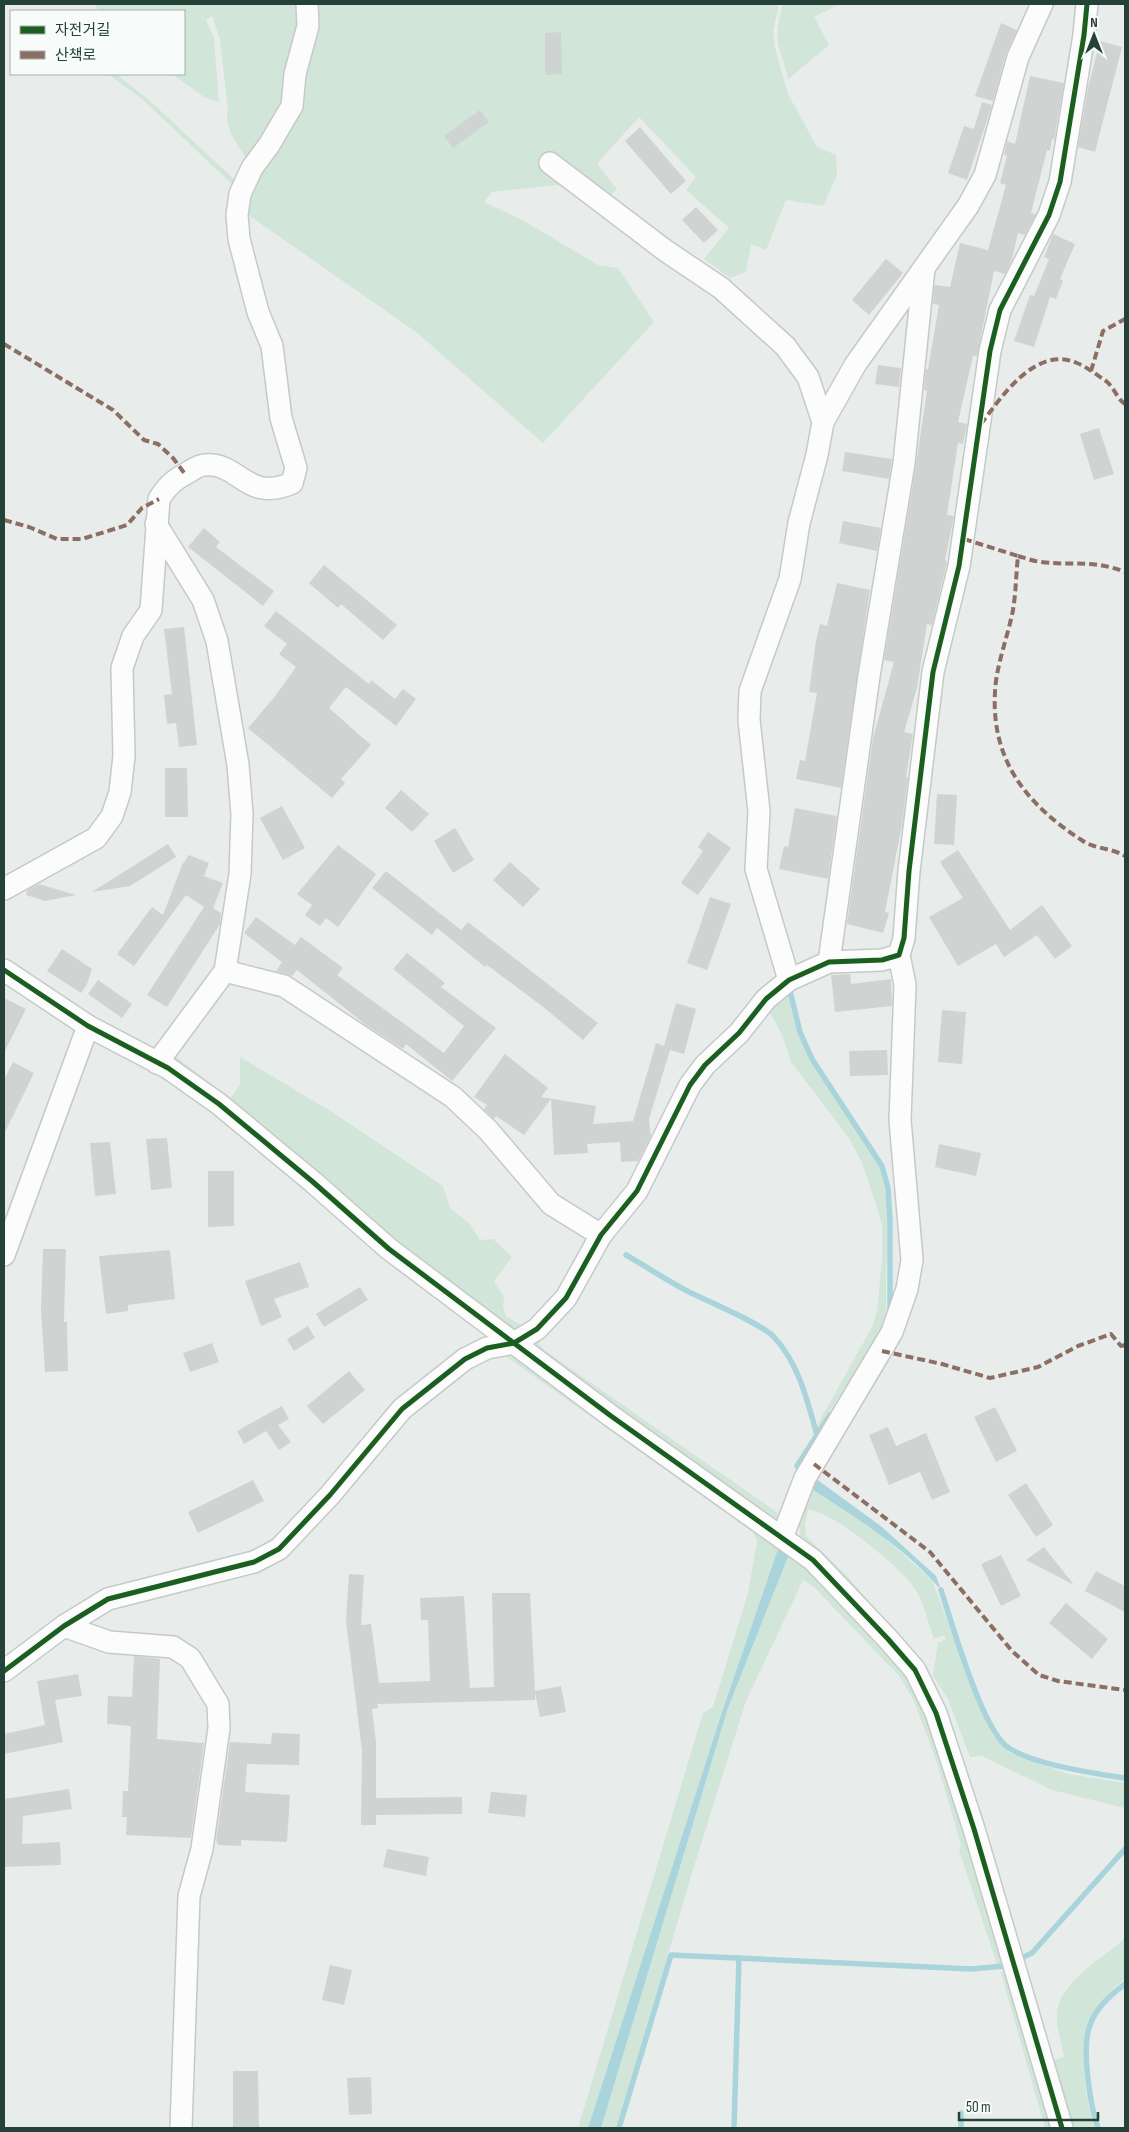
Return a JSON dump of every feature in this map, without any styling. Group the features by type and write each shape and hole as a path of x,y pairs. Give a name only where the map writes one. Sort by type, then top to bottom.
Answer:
{"street":[{"path":"4,889 96,838 112,816 120,792 124,756 122,668 133,636 151,610 159,499 169,484 203,465 219,466 259,488 277,490 292,483 296,468 281,418 272,346 258,312 239,239 237,215 240,194 252,168 269,145 292,106 297,67 308,26 307,4"},
{"path":"790,980 756,868 759,811 750,720 750,691 790,579 799,523 817,455 823,422 854,365 968,206 985,175 1018,58 1042,4"},
{"path":"782,1538 805,1478 892,1332 907,1289 912,1260 900,1120 905,985 899,955 904,938 908,871 933,672 959,566 990,351 1000,310 1049,215 1060,182 1084,35 1087,4"},
{"path":"550,163 666,251 721,288 785,346 808,377 823,422"},
{"path":"828,962 868,676 904,462 924,269"},
{"path":"156,524 202,600 217,641 238,765 242,814 240,874 226,971 158,1063"},
{"path":"4,1671 64,1626 108,1599 254,1562 279,1549 330,1496 402,1409 465,1360 487,1348 514,1343 537,1329 566,1298 601,1235 637,1191 690,1085 705,1065 739,1033 766,999 790,980 828,962 882,960 899,955"},
{"path":"4,970 88,1026 158,1063 219,1104 313,1182 389,1249 611,1416 813,1560 915,1670 936,1713 974,1829 1062,2128"},
{"path":"226,971 284,986 454,1097 488,1130 551,1204 601,1235"},
{"path":"4,1254 88,1026"},
{"path":"64,1626 109,1642 173,1647 190,1658 218,1704 219,1728 202,1849 189,1896 180,2128"}],"green space":[{"path":"94,4 297,4 302,18 281,110 249,162 233,137 228,124 220,40 212,16 206,20 214,38 219,102 204,97 173,75 185,75 185,10 98,10"},
{"path":"313,4 779,4 773,32 775,48 788,94 817,147 836,155 837,176 823,206 786,200 766,250 751,244 746,272 730,278 704,259 729,228 686,190 696,177 639,117 597,164 617,189 606,200 568,184 492,192 484,202 524,221 598,265 618,268 654,322 543,443 416,332 241,210 284,132"},
{"path":"783,4 840,4 814,17 829,45 788,79 777,37"},
{"path":"109,75 117,75 149,100 237,182 234,186 142,99"},
{"path":"788,991 798,1031 808,1057 879,1165 887,1208 886,1315 884,1327 817,1431 816,1427 871,1329 877,1312 882,1259 882,1225 862,1163 849,1138 791,1062 783,1037 769,1010"},
{"path":"174,1055 230,1099 240,1084 240,1057 332,1112 443,1186 450,1208 470,1224 480,1240 493,1239 512,1257 494,1282 504,1297 503,1307 506,1316 527,1329 512,1336 173,1060"},
{"path":"567,1310 539,1344 544,1350 778,1513 776,1521 536,1353 533,1343"},
{"path":"508,1348 624,1432 625,1441 497,1350"},
{"path":"638,1439 795,1553 906,1674 926,1710 1007,1964 997,1964 959,1851 961,1844 935,1757 913,1699 899,1676 814,1587 803,1580 746,1701 692,1873 617,2128 601,2128 728,1708 790,1553 778,1549 722,1712 588,2128 578,2128 703,1713 713,1707 748,1593 757,1541 753,1532 632,1446"},
{"path":"810,1488 880,1534 932,1580 987,1724 994,1737 1010,1753 1069,1774 1125,1783 1125,1808 1052,1790 982,1756 970,1757 948,1699 933,1676 938,1643 946,1639 944,1635 934,1639 915,1589 897,1568 848,1529 818,1512 808,1510 805,1524 806,1536 848,1577 926,1668 927,1680 946,1713 955,1734 973,1800 943,1718 801,1543 799,1523"},
{"path":"1125,1938 1125,1979 1108,1994 1096,2010 1088,2028 1084,2047 1085,2086 1094,2128 1069,2128 1041,2021 1054,2060 1064,2057 1058,2030 1057,2014 1065,1991 1084,1972"},
{"path":"1008,1969 1054,2128 1045,2128 1001,1973"}],"water":[{"path":"815,1478 882,1527 936,1576 941,1590 912,1560 896,1547 810,1488"},
{"path":"785,1547 790,1552 728,1708 601,2128 588,2128 722,1712 778,1549"}],"building":[{"path":"1001,23 1017,30 1006,54 993,101 975,96"},
{"path":"561,32 562,74 545,75 545,33"},
{"path":"1100,41 1122,47 1095,152 1078,147 1088,88"},
{"path":"1030,76 1064,83 1054,140 1052,139 1050,151 1047,150 1031,213 1036,214 1025,235 1018,233 1012,259 1005,274 994,271 977,356 973,356 958,422 967,424 963,444 958,443 947,515 954,516 945,560 947,562 932,625 927,624 917,688 904,732 913,734 906,777 908,777 902,825 885,912 889,913 883,933 847,924 873,738 894,662 884,660 927,391 924,390 926,369 928,369 939,305 933,304 934,289 935,285 950,287 960,243 988,250 1006,185 1000,183 1007,156 1004,155 1007,141 1015,144"},
{"path":"982,102 992,105 967,180 948,173 964,126 974,129"},
{"path":"480,110 489,122 453,148 444,136"},
{"path":"640,127 686,181 671,194 625,141"},
{"path":"696,207 718,230 704,243 682,220"},
{"path":"1053,234 1075,244 1060,279 1063,281 1056,299 1050,297 1034,347 1014,341 1030,295 1034,296 1049,259 1044,257"},
{"path":"886,259 903,273 869,315 852,300"},
{"path":"878,365 901,368 899,387 875,384"},
{"path":"1099,428 1114,474 1094,480 1080,434"},
{"path":"845,452 892,459 889,479 842,471"},
{"path":"843,521 881,528 877,551 839,543"},
{"path":"204,528 220,542 216,547 274,591 263,606 188,547"},
{"path":"324,565 397,625 383,640 341,604 338,608 309,583"},
{"path":"837,583 870,590 841,788 796,779 800,760 805,761 817,693 809,692 816,641 820,624 827,626"},
{"path":"276,611 369,684 371,680 395,699 403,689 416,699 396,726 346,687 329,708 371,745 341,779 345,783 332,798 248,728 276,695 296,667 279,654 287,644 264,626"},
{"path":"184,627 197,745 179,747 176,723 167,724 164,695 172,694 164,629"},
{"path":"165,768 187,768 188,817 165,817"},
{"path":"401,790 429,814 412,832 385,808"},
{"path":"937,794 957,795 954,845 934,844"},
{"path":"282,806 305,848 283,860 260,818"},
{"path":"795,808 837,816 828,879 779,869 784,846 788,847"},
{"path":"455,828 474,860 453,873 434,841"},
{"path":"708,832 731,848 698,895 681,883 703,851 698,847"},
{"path":"168,844 176,857 130,886 92,892"},
{"path":"338,845 376,874 338,927 326,918 320,926 305,915 312,905 297,894"},
{"path":"958,850 1010,930 1042,905 1072,946 1055,959 1037,935 1004,957 996,944 958,966 929,917 963,898 940,862"},
{"path":"189,855 209,863 204,876 223,883 213,908 221,913 220,924 167,1007 147,995 204,907 186,895 134,966 117,954 152,907 163,915 182,865"},
{"path":"510,862 540,889 523,907 493,880"},
{"path":"386,871 461,930 468,922 598,1023 583,1040 542,1006 487,965 485,967 437,928 432,935 372,888"},
{"path":"39,884 76,895 45,901 26,895 27,890"},
{"path":"710,897 731,904 707,970 687,963"},
{"path":"256,917 295,945 301,937 343,968 337,975 444,1053 464,1026 393,969 407,953 445,983 441,987 496,1028 452,1081 406,1044 403,1049 366,1025 297,970 292,976 276,971 282,962 244,933"},
{"path":"62,949 92,969 87,984 81,993 47,971"},
{"path":"850,974 851,984 891,979 892,1006 835,1012 831,975"},
{"path":"98,980 132,1004 122,1018 88,994"},
{"path":"4,998 26,1009 4,1053"},
{"path":"676,1003 696,1009 684,1054 670,1050 649,1119 651,1136 638,1161 621,1162 620,1142 587,1144 588,1153 554,1155 551,1099 524,1135 496,1116 494,1119 484,1109 487,1105 474,1097 505,1054 548,1088 541,1097 596,1106 593,1124 633,1121 656,1043 664,1046"},
{"path":"942,1010 966,1012 962,1064 938,1062"},
{"path":"887,1050 888,1075 850,1076 849,1051"},
{"path":"13,1062 34,1073 4,1134 4,1080"},
{"path":"167,1138 172,1188 151,1190 146,1139"},
{"path":"110,1142 116,1194 95,1196 90,1143"},
{"path":"939,1144 981,1153 976,1176 935,1167"},
{"path":"208,1171 234,1171 234,1226 208,1227"},
{"path":"43,1249 66,1249 64,1322 67,1322 68,1371 45,1372 41,1310"},
{"path":"170,1250 175,1299 128,1305 128,1311 106,1314 99,1256"},
{"path":"300,1262 309,1287 274,1299 282,1317 261,1326 245,1281"},
{"path":"360,1287 368,1300 324,1327 316,1314"},
{"path":"308,1326 315,1338 294,1351 287,1339"},
{"path":"212,1343 219,1362 190,1372 183,1353"},
{"path":"349,1371 365,1390 323,1424 307,1406"},
{"path":"282,1406 289,1419 278,1425 291,1442 279,1450 266,1431 244,1444 237,1431"},
{"path":"995,1407 1017,1451 996,1462 974,1417"},
{"path":"888,1427 896,1446 926,1433 950,1492 932,1500 920,1472 889,1485 869,1435"},
{"path":"253,1480 264,1501 198,1533 188,1512"},
{"path":"1026,1483 1053,1525 1036,1537 1008,1495"},
{"path":"1044,1547 1074,1585 1026,1560"},
{"path":"1001,1555 1021,1596 1001,1606 981,1564"},
{"path":"1096,1571 1125,1586 1125,1612 1085,1591"},
{"path":"349,1574 364,1575 361,1625 371,1624 379,1683 430,1681 428,1620 421,1620 420,1598 464,1596 470,1688 494,1687 492,1593 530,1593 535,1691 561,1686 566,1712 540,1717 535,1692 535,1700 377,1704 378,1708 372,1709 376,1742 376,1798 462,1797 462,1814 376,1815 376,1825 361,1825 362,1751 346,1621"},
{"path":"1066,1603 1108,1639 1092,1659 1049,1623"},
{"path":"134,1656 160,1659 157,1739 204,1743 191,1838 126,1835 127,1817 122,1817 123,1791 128,1791 131,1726 107,1724 108,1696 132,1697"},
{"path":"78,1674 82,1696 55,1700 63,1742 4,1754 4,1734 45,1725 37,1681"},
{"path":"272,1733 300,1734 299,1765 247,1764 245,1792 290,1795 287,1842 241,1840 241,1846 218,1845 216,1840 230,1742 271,1744"},
{"path":"69,1789 72,1809 23,1816 22,1844 60,1842 61,1865 4,1867 4,1799"},
{"path":"491,1792 527,1795 525,1817 488,1813"},
{"path":"387,1849 429,1857 426,1876 383,1867"},
{"path":"330,1965 352,1970 344,2005 322,2000"},
{"path":"233,2071 258,2071 259,2128 233,2128"},
{"path":"371,2077 372,2114 349,2115 347,2078"}],"waterway":[{"path":"790,991 800,1032 812,1059 882,1166 888,1188 890,1221 890,1309"},
{"path":"626,1255 689,1292 758,1326 774,1337 783,1348 796,1371 806,1396 817,1435"},
{"path":"797,1466 830,1415"},
{"path":"941,1590 977,1696 986,1717 1005,1745 1015,1752 1045,1763 1125,1778"},
{"path":"619,2128 671,1955 971,1969 1004,1966 1032,1953 1125,1849"},
{"path":"734,2128 739,1958"},
{"path":"1098,2128 1092,2106 1088,2078 1087,2038 1091,2021 1099,2009 1108,1998 1125,1984"},
{"path":"961,2113 961,2128"}],"marked path":[{"path":"1091,371 1103,331 1125,319"},
{"path":"4,344 113,410 144,440 158,444 173,458 185,474"},
{"path":"981,424 999,400 1022,376 1034,367 1048,361 1062,359 1077,363 1096,374 1109,384 1125,404"},
{"path":"4,520 29,527 57,539 82,539 127,525 142,508 159,499"},
{"path":"964,539 1018,556 1013,610 995,692 995,717 999,739 1006,760 1016,779 1029,796 1063,827 1088,844 1115,851 1125,856"},
{"path":"1018,556 1041,562 1092,564 1125,572"},
{"path":"882,1351 942,1364 990,1378 1038,1367 1078,1346 1111,1334 1121,1346 1125,1345"},
{"path":"814,1464 930,1552 1012,1651 1039,1675 1058,1681 1125,1690"}],"cycle path":[{"path":"4,1671 64,1626 108,1599 254,1562 279,1549 330,1495 402,1409 465,1359 487,1348 514,1343 537,1329 566,1298 601,1235 637,1191 690,1085 705,1065 739,1033 766,999 789,980 829,962 882,960 899,955 904,938 909,871 933,672 959,566 990,351 1000,310 1049,215 1060,182 1084,35 1087,4"},
{"path":"4,970 88,1026 168,1068 219,1104 313,1182 389,1249 611,1416 813,1560 888,1639 915,1670 936,1713 974,1829 1062,2128"}]}
